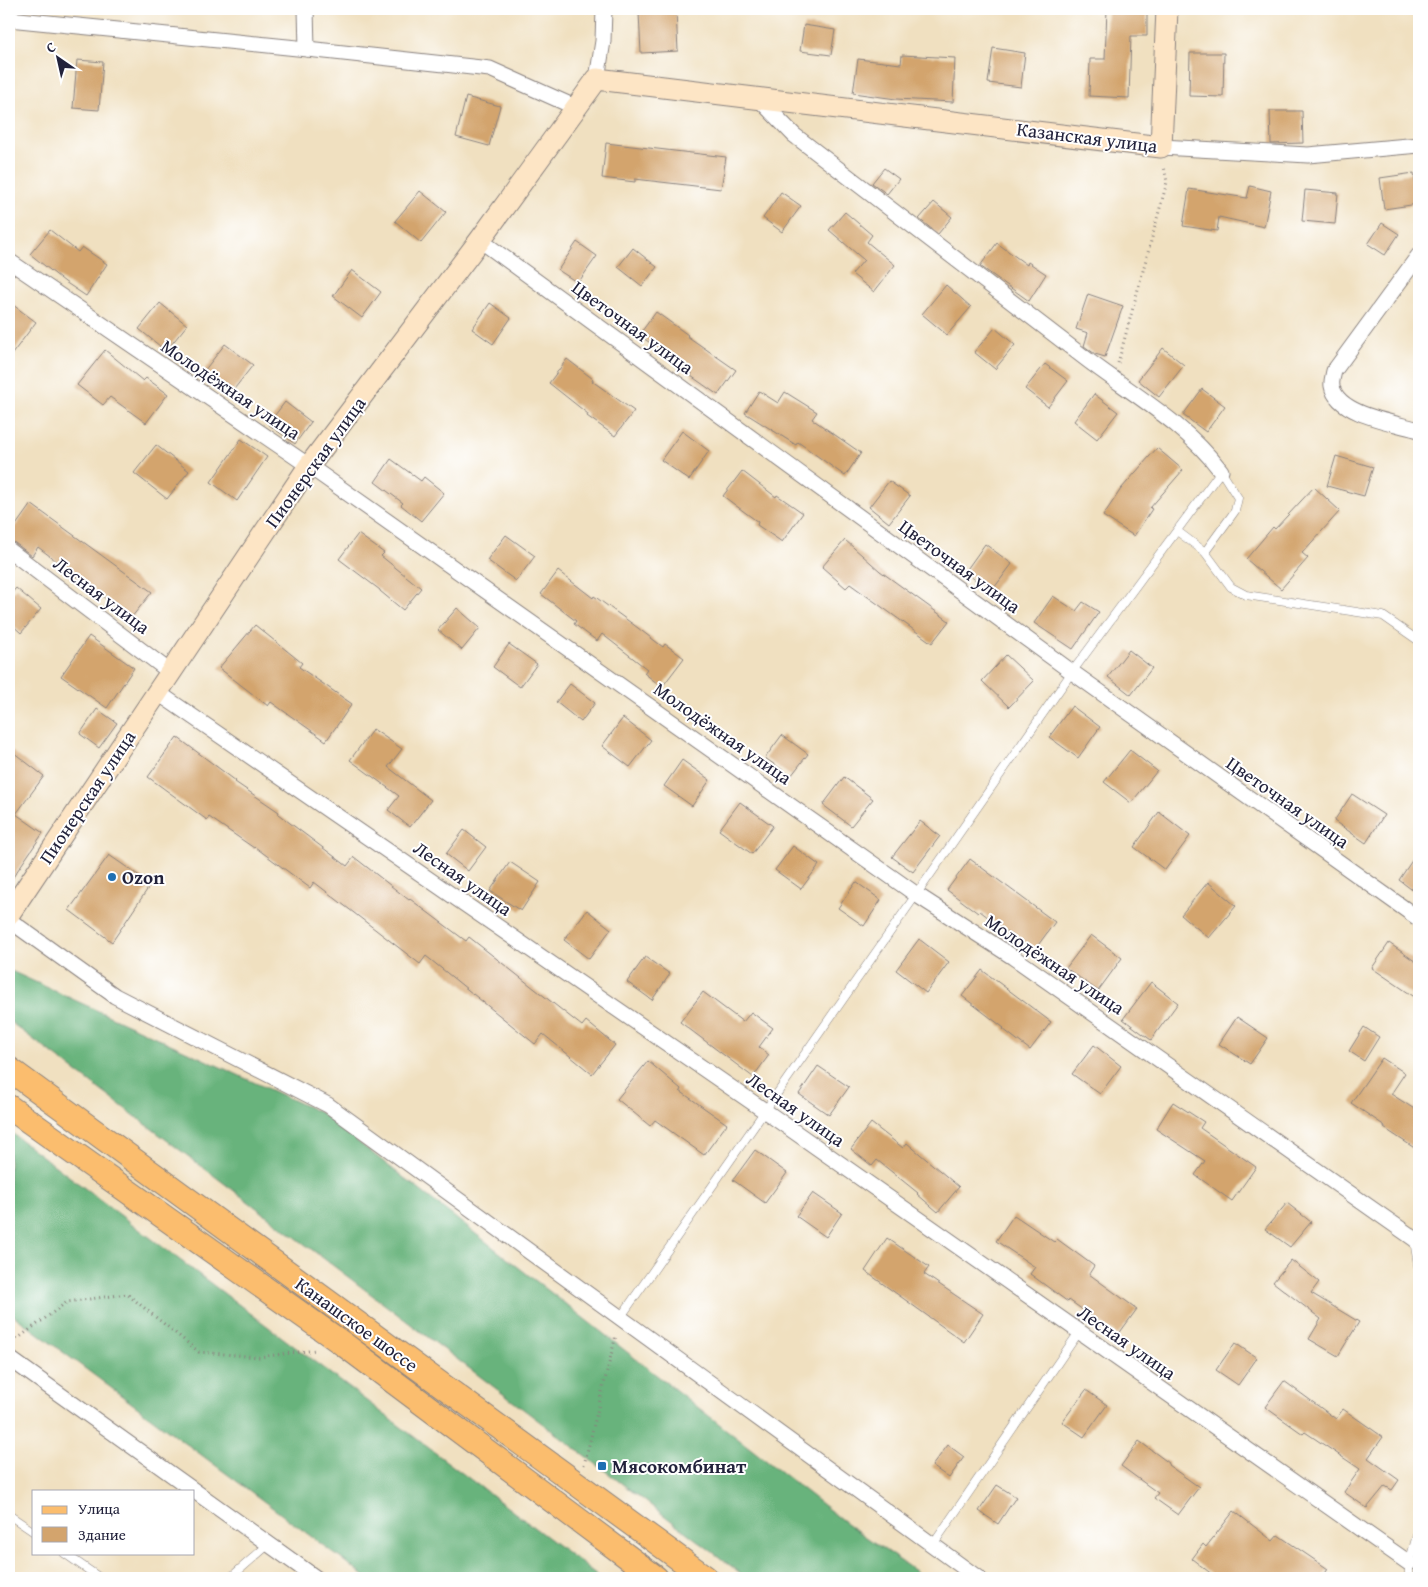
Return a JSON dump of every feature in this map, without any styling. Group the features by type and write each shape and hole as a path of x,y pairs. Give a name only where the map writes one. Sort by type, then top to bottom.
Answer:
{"main road":[{"name":"Канашское шоссе","path":"9,1069 706,1578"},
{"name":"Канашское шоссе","path":"9,1107 346,1346 656,1578"}],"street":[{"path":"306,9 306,49"},
{"name":"Пионерская улица","path":"9,914 309,466 480,240 598,79 603,41 604,9"},
{"path":"1162,147 1166,9"},
{"path":"9,19 490,69 577,108"},
{"name":"Казанская улица","path":"598,79 1162,147 1308,155 1419,145"},
{"path":"757,97 794,134 1114,380 1170,419 1207,452 1221,471"},
{"name":"Цветочная улица","path":"480,240 1072,672 1419,919"},
{"path":"1419,256 1334,371 1331,385 1336,398 1356,412 1419,430"},
{"name":"Молодёжная улица","path":"9,261 309,466 917,895 1021,963 1416,1240"},
{"name":"Лесная улица","path":"9,550 170,672"},
{"name":"Лесная улица","path":"157,692 765,1111 1409,1563"},
{"path":"9,920 115,996 328,1105 978,1578"},
{"path":"9,1358 194,1490"},
{"path":"195,1491 316,1578"}],"lane":[{"path":"620,1318 1072,672 1221,471 1238,498 1235,511 1205,552"},
{"path":"1177,531 1205,552 1232,587 1246,594 1382,616 1419,641"},
{"path":"1416,1240 1419,1271"},
{"path":"932,1546 1079,1332"},
{"path":"9,1515 32,1531"},
{"path":"1409,1578 1409,1563 1419,1528"},
{"path":"230,1578 269,1544"},
{"path":"65,1554 100,1578"}],"path":[{"path":"1114,380 1167,182 1162,147"},
{"path":"9,1343 67,1302 127,1294 199,1352 260,1357 346,1346"},
{"path":"584,1466 620,1318"}],"green space":[{"path":"9,970 321,1113 846,1523 925,1578 747,1578 9,1021"},
{"path":"9,1131 601,1578 367,1578 9,1312"}],"building":[{"path":"1107,9 1147,9 1147,36 1131,36 1129,98 1089,96 1090,59 1105,59"},
{"path":"676,11 678,51 641,53 639,13"},
{"path":"804,25 835,30 831,55 800,51"},
{"path":"993,48 1025,53 1021,87 988,83"},
{"path":"1190,53 1224,53 1223,97 1189,96"},
{"path":"902,55 955,58 953,102 896,99 853,93 858,59 901,64"},
{"path":"77,60 103,62 99,110 73,108"},
{"path":"466,97 500,106 489,146 456,137"},
{"path":"1270,111 1302,111 1303,143 1271,144"},
{"path":"606,143 726,157 721,189 635,179 635,182 602,178"},
{"path":"884,168 899,179 887,194 872,183"},
{"path":"1414,173 1418,204 1384,209 1380,178"},
{"path":"1250,186 1271,191 1264,227 1219,217 1217,231 1183,226 1189,189 1247,198"},
{"path":"1305,190 1338,193 1335,224 1302,221"},
{"path":"420,191 446,212 421,243 395,221"},
{"path":"781,192 801,206 782,232 763,218"},
{"path":"934,202 952,217 938,234 919,219"},
{"path":"845,212 872,235 867,242 895,265 874,292 852,274 864,260 829,230"},
{"path":"1382,223 1399,234 1385,255 1368,244"},
{"path":"50,230 78,252 82,247 107,264 86,296 30,254"},
{"path":"577,242 597,256 578,283 558,270"},
{"path":"997,243 1027,265 1028,262 1046,274 1029,301 980,266"},
{"path":"633,248 657,267 642,286 618,267"},
{"path":"352,270 381,292 362,318 333,296"},
{"path":"946,285 971,307 947,335 922,314"},
{"path":"1088,294 1123,306 1105,357 1095,354 1084,346 1088,333 1076,329"},
{"path":"9,302 36,322 9,358"},
{"path":"160,303 187,325 166,351 139,329"},
{"path":"490,303 511,318 493,344 472,329"},
{"path":"656,312 736,370 718,395 691,376 692,373 639,335"},
{"path":"995,328 1015,345 995,369 974,352"},
{"path":"225,344 253,365 231,393 204,371"},
{"path":"1163,348 1184,365 1159,397 1138,380"},
{"path":"105,350 143,381 146,378 168,394 146,423 110,397 103,405 77,385"},
{"path":"567,359 593,379 592,381 634,411 615,436 587,416 588,414 549,383"},
{"path":"1045,364 1068,381 1048,407 1025,389"},
{"path":"1202,389 1225,406 1206,432 1183,415"},
{"path":"759,391 778,403 785,392 817,412 812,419 861,453 845,476 798,442 796,445 745,413"},
{"path":"1094,394 1118,412 1097,439 1074,421"},
{"path":"285,402 311,422 295,444 268,424"},
{"path":"682,431 709,451 689,480 661,460"},
{"path":"241,439 267,457 237,501 211,482"},
{"path":"156,445 189,471 167,499 134,473"},
{"path":"1157,448 1183,470 1150,508 1152,509 1134,536 1103,516 1121,489"},
{"path":"1336,456 1373,467 1364,496 1327,486"},
{"path":"391,459 421,481 424,477 444,493 421,521 401,505 403,503 375,482"},
{"path":"742,471 776,497 777,495 803,513 782,542 757,525 758,522 723,496"},
{"path":"889,481 910,496 889,523 869,507"},
{"path":"1314,487 1340,511 1302,553 1308,558 1281,589 1246,559 1273,527 1275,529"},
{"path":"31,504 152,592 131,618 38,547 32,556 9,540 9,535"},
{"path":"358,534 384,553 381,556 421,588 403,610 339,559"},
{"path":"506,535 535,556 516,581 487,560"},
{"path":"845,540 880,571 949,621 932,643 850,584 846,588 822,567"},
{"path":"985,544 1012,564 991,592 965,572"},
{"path":"558,571 663,647 665,644 684,658 662,687 644,673 647,669 602,634 597,641 574,624 576,621 541,594"},
{"path":"16,588 41,609 21,633 9,622 9,596"},
{"path":"1053,596 1076,611 1083,602 1099,612 1073,649 1034,623"},
{"path":"457,608 480,628 462,650 438,630"},
{"path":"255,625 302,663 299,667 352,704 326,741 271,702 268,706 219,668"},
{"path":"89,636 134,668 107,708 61,676"},
{"path":"509,644 537,664 520,687 493,667"},
{"path":"1129,650 1152,668 1131,695 1108,677"},
{"path":"1006,655 1034,681 1009,707 982,681"},
{"path":"570,684 595,703 581,722 556,702"},
{"path":"1072,706 1100,727 1078,758 1049,737"},
{"path":"97,709 117,723 99,748 80,734"},
{"path":"623,718 651,740 630,767 602,746"},
{"path":"373,729 402,749 388,767 431,800 410,827 388,810 399,796 350,760"},
{"path":"782,735 808,754 791,776 765,758"},
{"path":"177,737 235,782 279,812 278,814 347,866 354,857 466,941 469,937 582,1026 586,1021 615,1045 592,1074 543,1034 535,1044 426,956 420,964 314,882 310,888 255,847 209,817 207,820 148,777"},
{"path":"9,749 44,776 16,814 43,833 9,883"},
{"path":"1130,750 1157,771 1131,803 1104,782"},
{"path":"682,760 710,780 692,806 664,786"},
{"path":"844,777 873,799 851,826 823,805"},
{"path":"1352,794 1384,815 1366,843 1334,821"},
{"path":"740,802 773,826 752,854 719,830"},
{"path":"1159,812 1190,836 1165,870 1134,847"},
{"path":"920,821 940,836 913,872 892,857"},
{"path":"464,830 486,847 468,871 446,854"},
{"path":"793,846 819,865 801,889 775,870"},
{"path":"1419,850 1419,895 1399,880"},
{"path":"109,855 151,884 112,942 69,910"},
{"path":"970,859 1055,922 1033,952 980,911 978,913 947,890"},
{"path":"510,862 540,882 521,911 490,891"},
{"path":"856,882 881,900 864,926 838,908"},
{"path":"1208,882 1236,906 1209,938 1181,915"},
{"path":"587,910 611,929 589,959 564,940"},
{"path":"1091,935 1122,958 1098,991 1066,968"},
{"path":"919,939 949,962 926,993 896,970"},
{"path":"1389,943 1419,964 1419,1000 1372,968"},
{"path":"645,957 670,974 652,1000 627,982"},
{"path":"982,970 1051,1022 1030,1050 962,996"},
{"path":"1151,982 1178,1003 1151,1040 1123,1019"},
{"path":"703,992 743,1022 751,1012 773,1028 759,1047 769,1055 753,1077 680,1022"},
{"path":"1237,1017 1268,1038 1250,1064 1219,1044"},
{"path":"1364,1027 1379,1037 1364,1061 1349,1051"},
{"path":"1094,1045 1121,1066 1100,1094 1072,1074"},
{"path":"1382,1058 1405,1073 1391,1094 1419,1112 1419,1151 1351,1103"},
{"path":"648,1061 681,1089 680,1091 727,1124 704,1155 655,1120 650,1126 617,1099"},
{"path":"818,1066 849,1087 829,1115 799,1094"},
{"path":"1173,1102 1204,1122 1200,1128 1256,1167 1232,1201 1195,1175 1205,1161 1156,1129"},
{"path":"871,1123 903,1148 907,1143 959,1187 938,1212 877,1160 872,1166 851,1149"},
{"path":"755,1150 787,1173 765,1203 733,1180"},
{"path":"813,1193 842,1213 826,1237 796,1216"},
{"path":"1287,1203 1311,1222 1290,1247 1265,1229"},
{"path":"1014,1215 1054,1242 1057,1239 1094,1266 1089,1274 1137,1309 1118,1335 1030,1274 1035,1267 996,1241"},
{"path":"887,1238 929,1267 924,1274 983,1314 964,1342 865,1271"},
{"path":"1291,1260 1319,1282 1311,1293 1359,1322 1338,1356 1309,1339 1321,1319 1273,1282"},
{"path":"1235,1343 1257,1358 1238,1385 1216,1370"},
{"path":"1284,1381 1336,1419 1343,1409 1383,1437 1368,1458 1399,1480 1392,1490 1385,1486 1367,1508 1344,1492 1360,1469 1305,1432 1303,1434 1265,1407"},
{"path":"1086,1390 1107,1405 1084,1437 1062,1422"},
{"path":"1139,1441 1199,1487 1178,1515 1154,1498 1158,1493 1121,1466"},
{"path":"948,1445 964,1457 949,1478 932,1466"},
{"path":"997,1485 1016,1497 998,1524 979,1511"},
{"path":"1234,1511 1273,1541 1278,1535 1328,1569 1322,1578 1217,1578 1192,1559 1203,1544 1206,1547"}],"place":[{"name":"Ozon","path":"112,877"},
{"name":"Мясокомбинат","path":"602,1466"}]}
